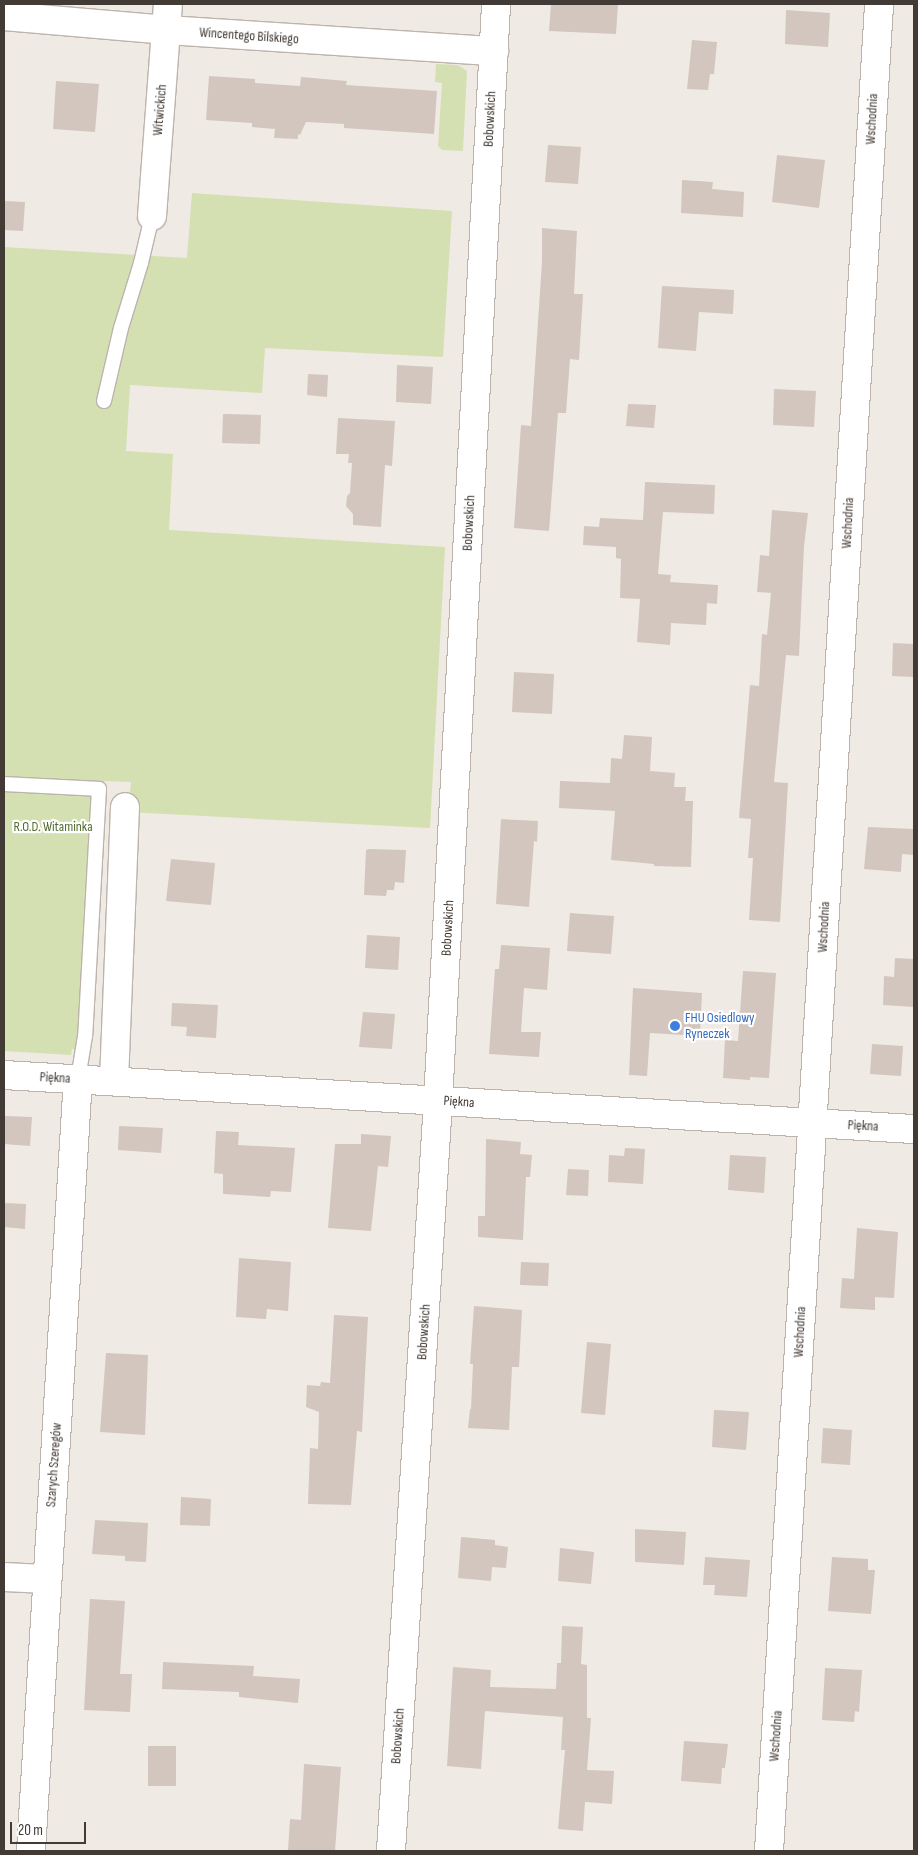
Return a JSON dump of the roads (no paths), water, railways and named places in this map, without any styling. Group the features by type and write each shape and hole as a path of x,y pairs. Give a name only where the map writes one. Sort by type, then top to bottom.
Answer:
{"street":[{"name":"Bobowskich","path":"391,1851 438,1100 496,4"},
{"name":"Wschodnia","path":"769,1851 879,4"},
{"name":"Wincentego Bilskiego","path":"4,16 168,17 494,51"},
{"name":"Witwickich","path":"152,216 168,17"},
{"path":"114,1081 125,807"},
{"name":"Piękna","path":"4,1075 914,1129"},
{"name":"Szarych Szeregów","path":"31,1851 78,1079"},
{"path":"4,1577 47,1579"}],"lane":[{"path":"104,401 121,328 141,263 152,216"},
{"path":"4,784 99,789 84,1036 78,1079"}],"place":[{"name":"FHU Osiedlowy Ryneczek","path":"675,1026"}],"park label":[{"name":"R.O.D. Witaminka","path":"53,827"}]}
